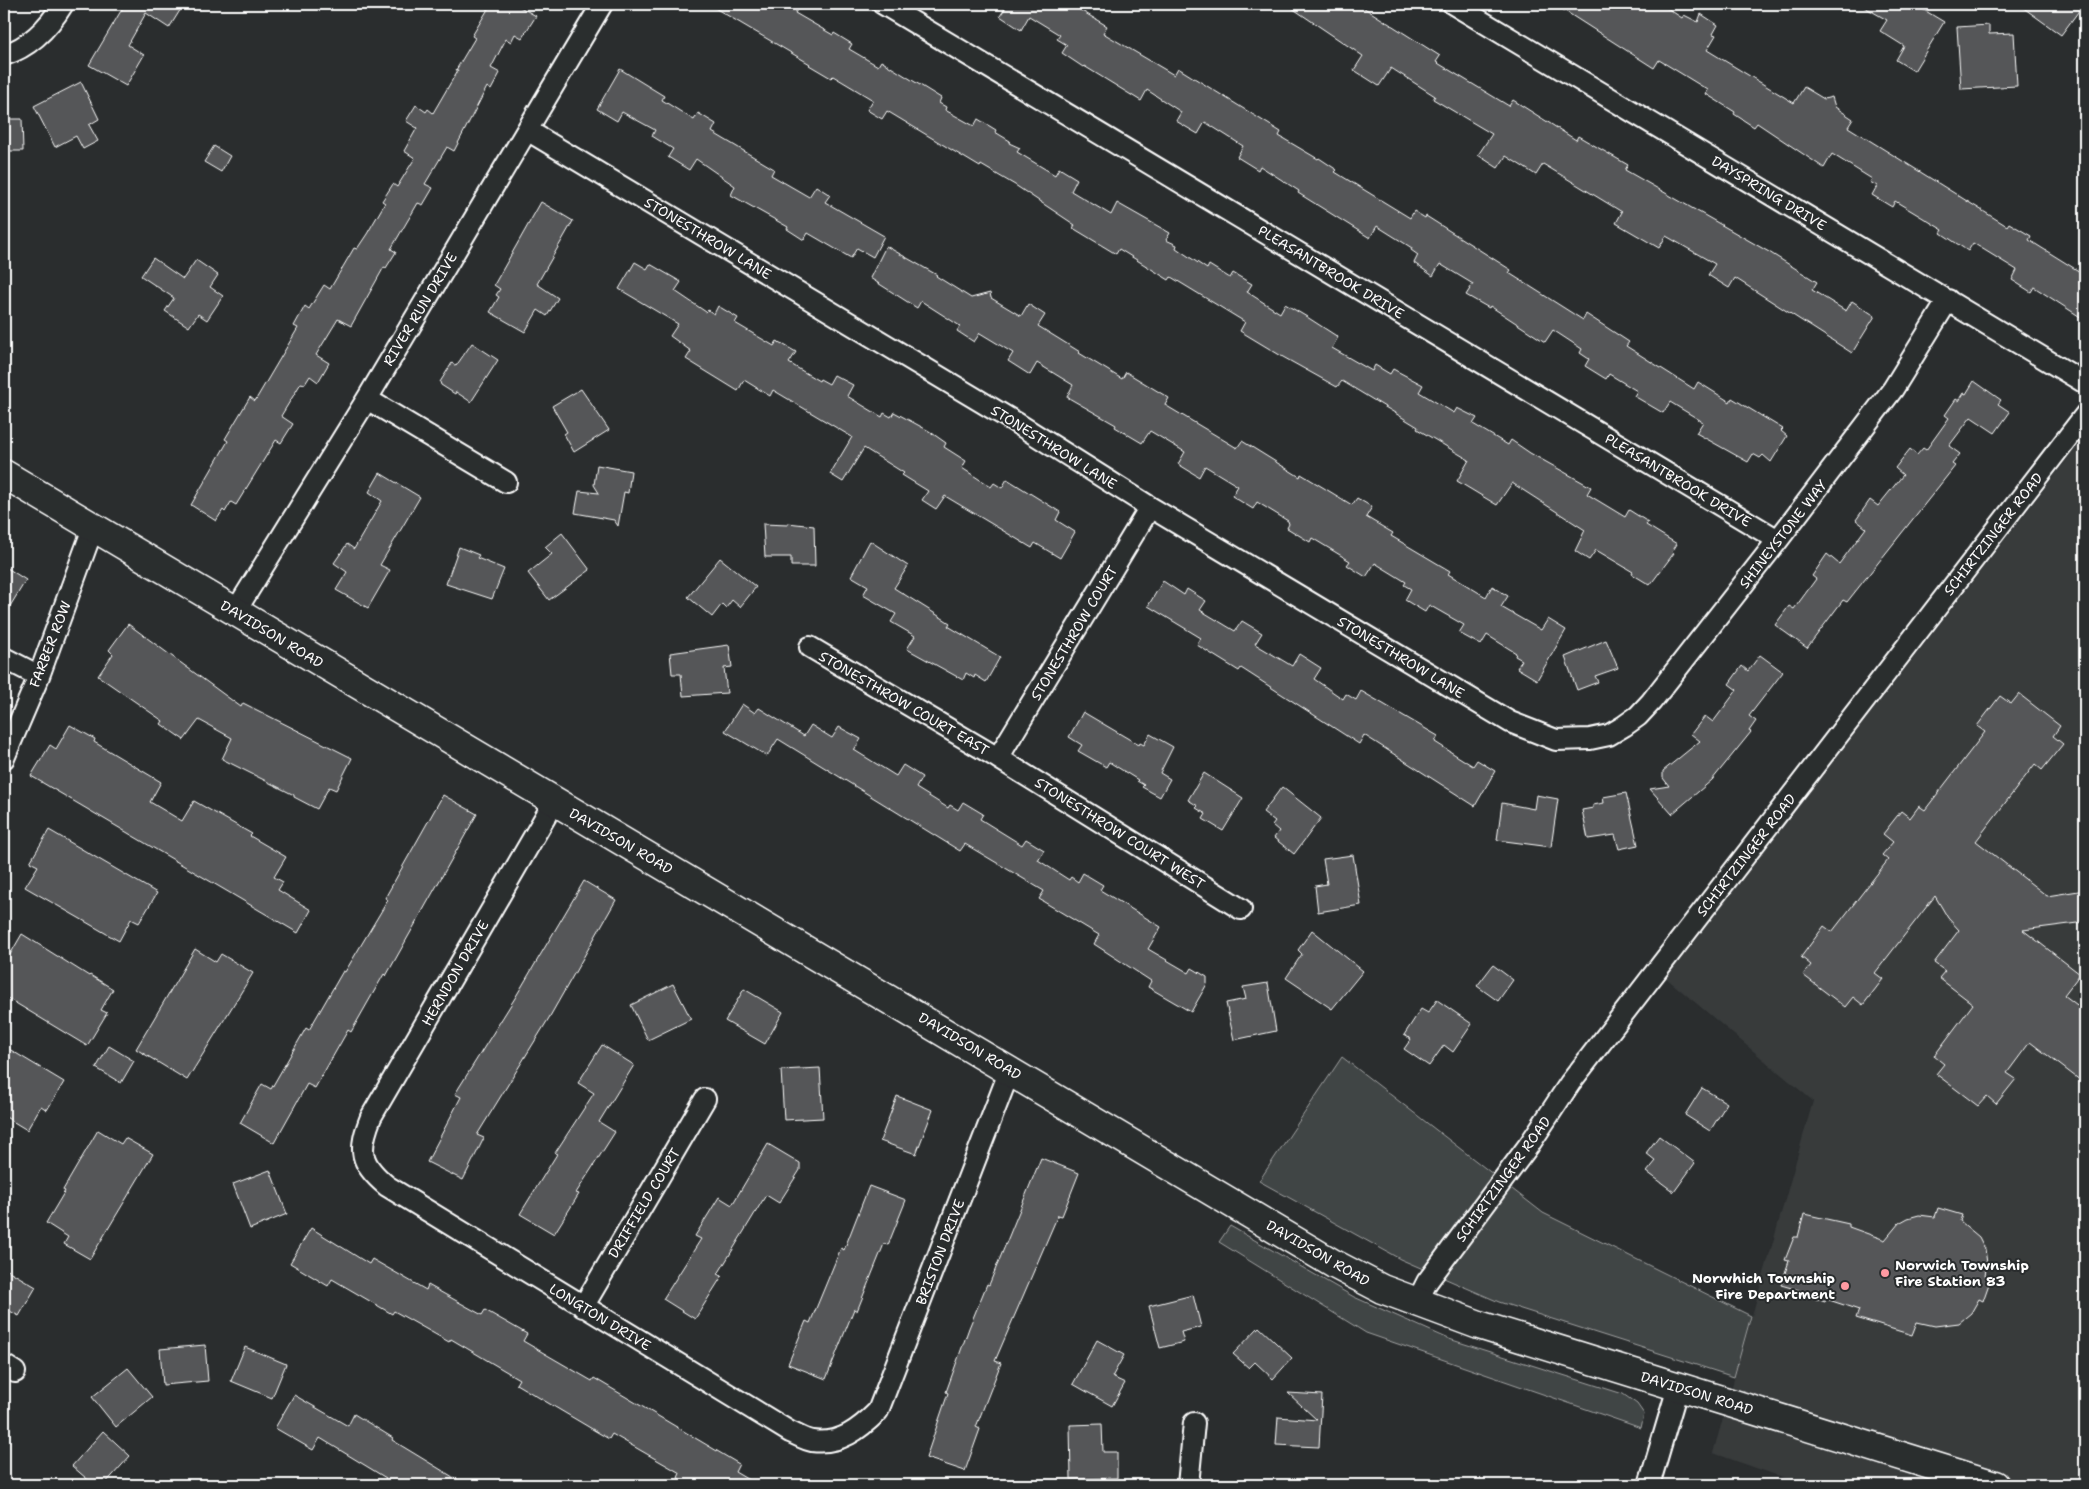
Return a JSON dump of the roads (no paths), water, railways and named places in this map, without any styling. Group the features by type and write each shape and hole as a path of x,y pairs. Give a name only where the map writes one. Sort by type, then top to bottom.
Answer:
{"main road":[{"name":"DAVIDSON ROAD","path":"4,474 1334,1264 1382,1289 1480,1325 1995,1485"}],"street":[{"path":"4,55 16,51 33,41 46,28 63,4"},
{"name":"RIVER RUN DRIVE","path":"235,612 367,399 602,4"},
{"name":"PLEASANTBROOK DRIVE","path":"883,4 1778,540"},
{"name":"DAYSPRING DRIVE","path":"1453,4 2085,382"},
{"name":"STONESTHROW LANE","path":"527,130 1015,422 1150,507 1510,722 1556,740 1590,739"},
{"name":"SHINEYSTONE WAY","path":"1590,739 1609,734 1638,716 1778,540 1893,389 1948,300"},
{"path":"367,399 506,482"},
{"name":"SCHIRTZINGER ROAD","path":"1418,1302 1431,1278 1529,1145 1570,1083 2085,415"},
{"name":"STONESTHROW COURT","path":"998,758 1150,507"},
{"name":"FARBER ROW","path":"4,758 39,676 93,528"},
{"name":"STONESTHROW COURT EAST","path":"810,647 998,758"},
{"path":"4,658 39,676"},
{"name":"STONESTHROW COURT WEST","path":"998,758 1241,909"},
{"name":"HERNDON DRIVE","path":"362,1146 371,1117 554,802"},
{"name":"BRISTON DRIVE","path":"861,1428 878,1411 1010,1070"},
{"name":"DRIFFIELD COURT","path":"583,1307 705,1099"},
{"name":"LONGTON DRIVE","path":"362,1146 364,1160 372,1173 387,1186 790,1432 812,1441 842,1438 861,1428"},
{"path":"1649,1485 1678,1387"},
{"path":"1188,1485 1194,1423"}],"place":[{"name":"Norwich Township Fire Station 83","path":"1885,1273"},
{"name":"Norwhich Township Fire Department","path":"1845,1286"}]}
